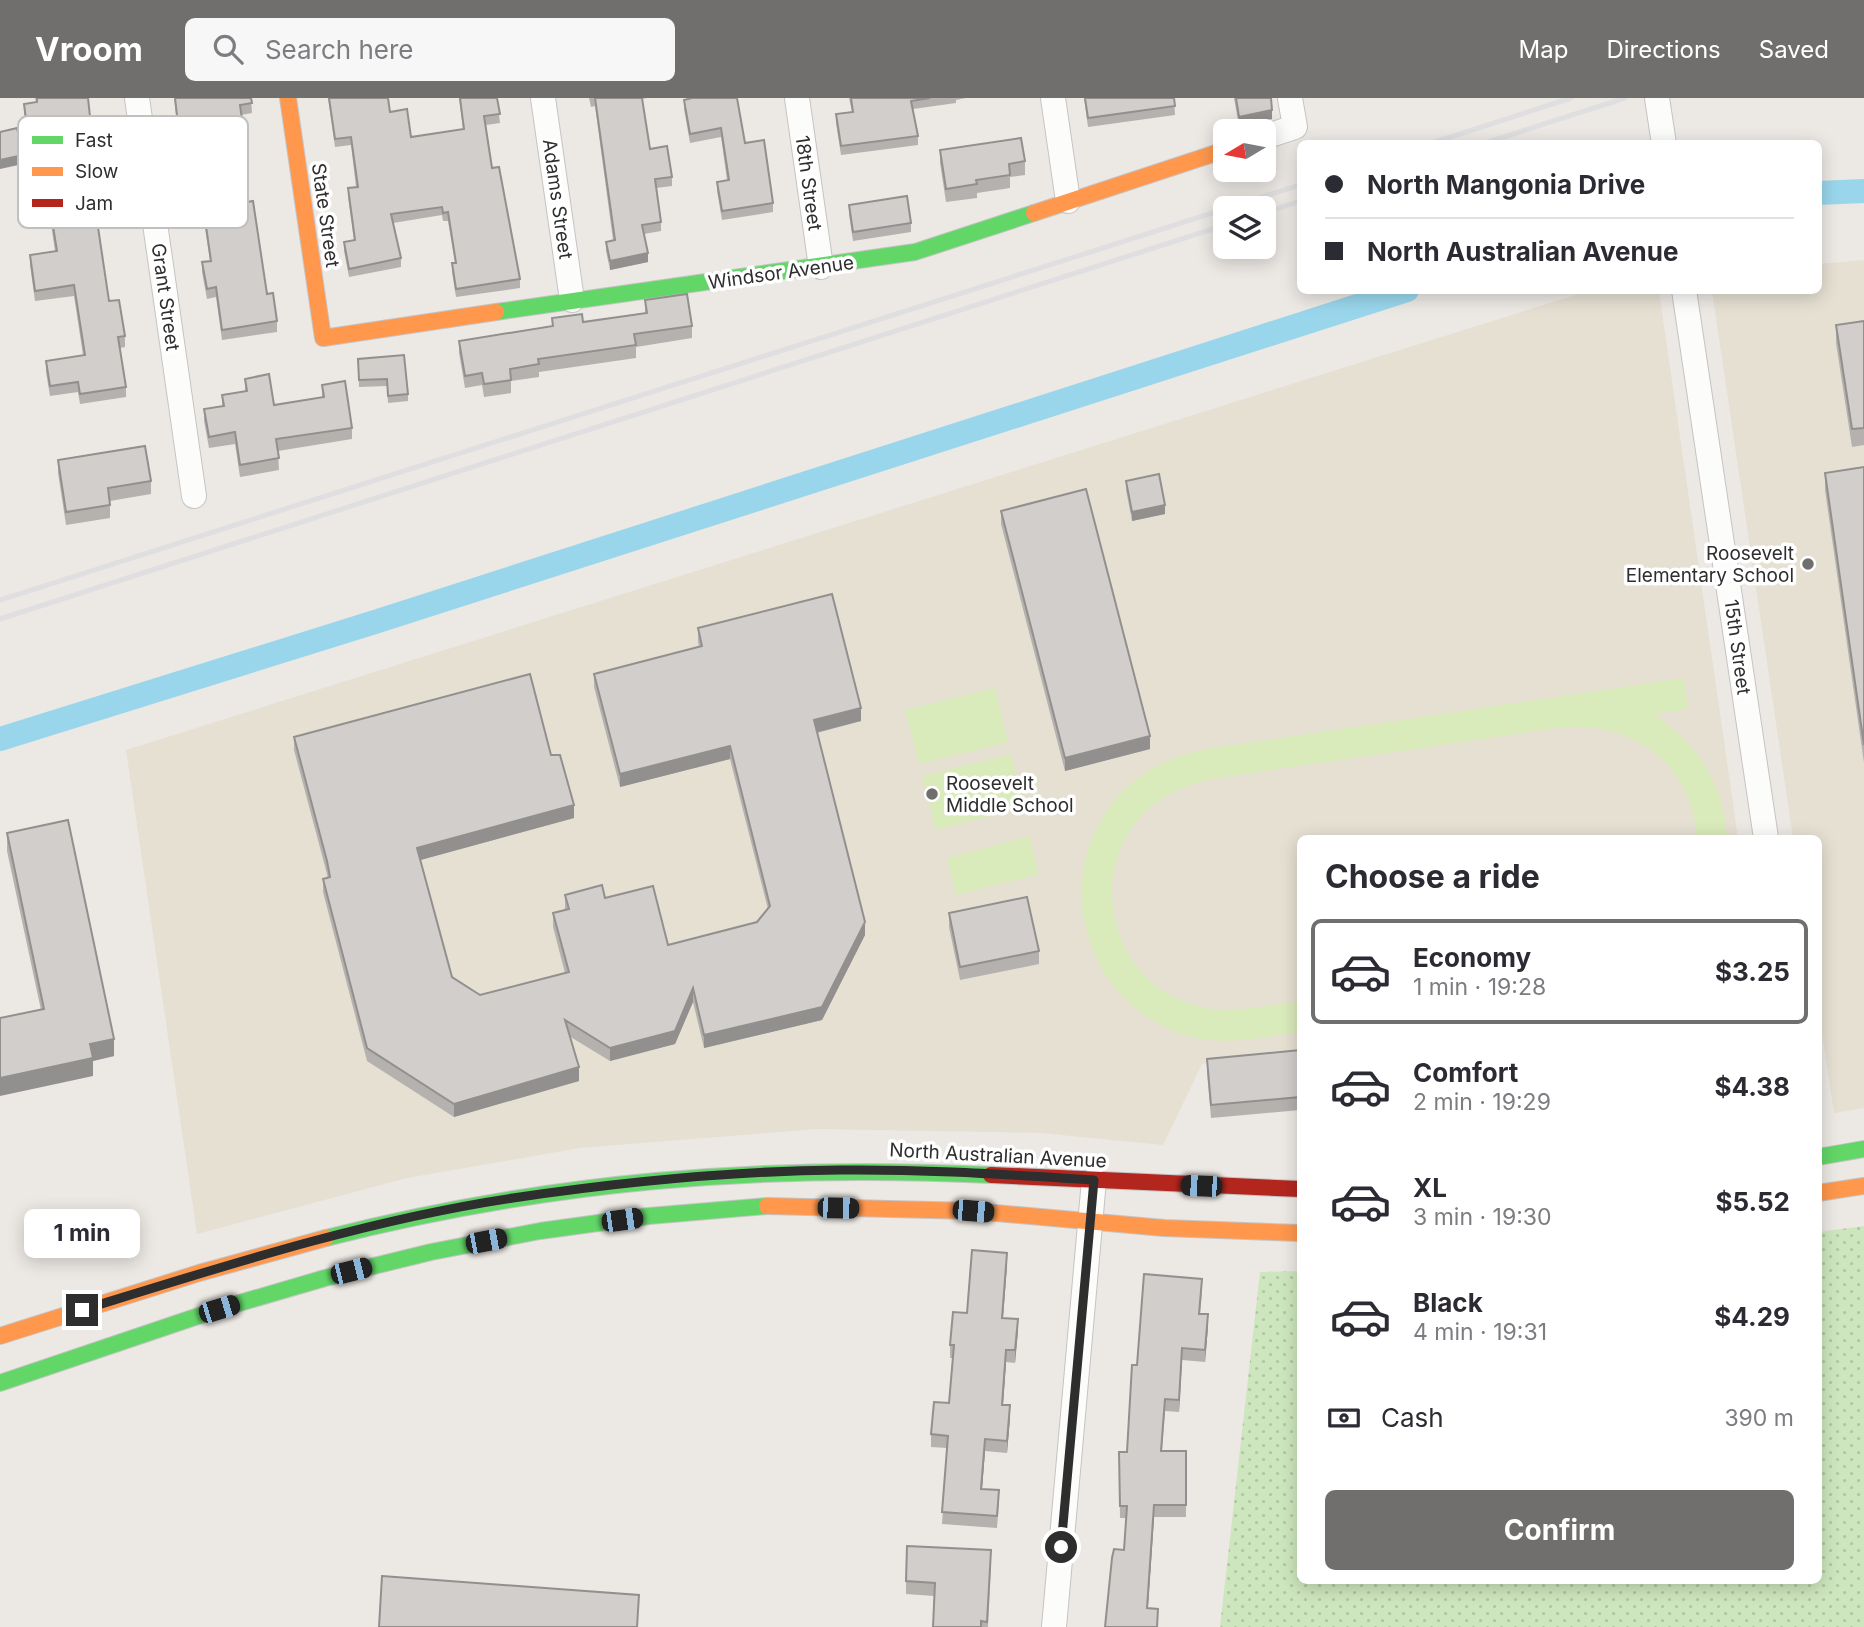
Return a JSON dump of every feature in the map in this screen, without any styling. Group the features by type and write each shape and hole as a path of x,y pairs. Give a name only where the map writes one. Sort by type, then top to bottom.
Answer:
{"main road":[{"name":"State Street","path":"288,98 323,338"},
{"name":"Windsor Avenue","path":"323,338 915,252 1213,154"},
{"path":"1822,1156 1864,1149"},
{"name":"North Australian Avenue","path":"0,1336 295,1245 402,1219 511,1198 620,1184 730,1174 839,1170 950,1171 1297,1189"},
{"path":"1822,1192 1864,1186"},
{"path":"0,1383 219,1309 325,1278 431,1252 540,1231 649,1216 759,1206 973,1211 1164,1228 1297,1233"}],"street":[{"name":"Grant Street","path":"137,98 140,116"},
{"name":"Adams Street","path":"543,98 572,300"},
{"name":"18th Street","path":"797,98 821,267"},
{"path":"1053,98 1068,201"},
{"path":"1276,134 1295,127 1290,98"},
{"path":"1657,98 1663,140"},
{"name":"Grant Street","path":"156,228 194,496"},
{"name":"15th Street","path":"1685,294 1766,835"},
{"path":"1054,1627 1094,1180"}],"shaded area":[{"name":"Roosevelt Elementary School","path":"1864,260 1864,1108 1834,1113 1822,1034 1822,835 1793,835 1712,294 1822,294 1822,264"},
{"name":"Roosevelt Middle School","path":"1578,294 1659,294 1738,835 1297,835 1297,1057 1202,1064 1163,1145 1040,1133 817,1129 580,1148 407,1178 197,1234 126,750"}],"green space":[{"path":"1684,678 1688,709 1654,714 1684,739 1706,767 1721,800 1727,835 1697,835 1693,812 1684,789 1672,770 1656,754 1637,741 1615,732 1591,728 1565,727 1210,779 1188,786 1158,801 1141,816 1120,849 1113,875 1112,902 1117,928 1128,953 1144,974 1165,992 1190,1004 1231,1010 1297,1001 1297,1032 1224,1041 1194,1038 1142,1013 1113,986 1094,952 1083,915 1083,876 1092,839 1112,804 1149,770 1206,749"},
{"path":"995,688 1008,742 919,764 905,710"},
{"path":"1011,754 1025,807 936,830 922,776"},
{"path":"1029,836 1039,874 956,895 947,858"},
{"path":"1864,1226 1864,1627 1220,1627 1260,1272 1297,1271 1297,1584 1822,1584 1822,1231"}],"building":[{"path":"37,98 88,98 90,116 26,116 24,104 37,102"},
{"path":"175,98 251,98 252,103 240,105 242,116 177,116"},
{"path":"329,98 388,98 390,112 407,109 411,137 464,129 460,98 497,98 500,114 484,116 492,168 499,167 520,279 456,289 452,263 456,263 448,212 443,213 442,207 391,214 401,258 349,269 344,242 355,240 348,188 358,187 351,137 335,139"},
{"path":"595,98 642,98 650,149 667,146 672,177 655,179 661,222 642,225 648,253 610,261 606,242 615,240"},
{"path":"737,98 745,143 764,140 773,203 722,211 717,182 729,180 721,128 690,134 684,100"},
{"path":"851,98 930,98 911,101 918,136 841,146 836,114 853,112"},
{"path":"1085,98 1174,98 1175,106 1088,118"},
{"path":"1236,98 1271,98 1272,110 1239,117"},
{"path":"17,128 18,156 0,160 0,132"},
{"path":"1021,138 1025,161 1009,164 1010,175 976,180 977,184 946,189 940,150"},
{"path":"907,196 911,223 853,232 849,205"},
{"path":"253,201 267,294 273,293 277,321 222,330 216,287 207,289 202,262 211,261 206,228 248,228 248,202"},
{"path":"53,228 98,228 109,301 119,300 125,336 118,337 126,387 80,394 78,382 50,386 46,361 85,355 74,285 35,291 30,255 57,251"},
{"path":"687,294 692,326 634,334 636,345 538,359 539,364 510,369 511,380 484,384 482,373 465,376 459,341 553,326 552,318 582,314 583,322 647,313 645,300"},
{"path":"1864,321 1864,428 1852,429 1836,325"},
{"path":"404,355 408,394 388,396 387,379 359,380 358,359"},
{"path":"269,374 274,405 324,397 322,385 345,381 352,428 276,439 279,458 240,465 235,432 209,437 204,409 224,406 222,395 247,391 245,379"},
{"path":"145,446 151,481 108,488 110,505 66,512 58,460"},
{"path":"1864,467 1864,745 1825,473"},
{"path":"1159,474 1165,505 1132,512 1126,481"},
{"path":"1086,489 1150,736 1065,758 1001,511"},
{"path":"832,594 861,708 814,720 865,922 822,1007 704,1035 693,988 675,1031 610,1048 565,1020 579,1067 454,1104 367,1048 323,879 330,877 327,861 294,737 530,674 551,755 560,755 574,805 417,848 452,977 480,995 569,972 553,913 569,909 565,895 602,885 605,898 653,886 668,945 757,922 770,906 730,746 620,774 594,674 702,646 698,628"},
{"path":"68,820 114,1039 90,1044 93,1058 0,1078 0,1018 44,1009 7,833"},
{"path":"1027,897 1039,951 960,967 949,913"},
{"path":"1297,1050 1297,1097 1211,1105 1207,1059"},
{"path":"972,1250 1007,1253 1002,1318 1018,1319 1015,1350 1006,1350 1002,1405 1010,1405 1007,1441 985,1439 981,1489 999,1490 997,1516 942,1512 948,1436 931,1434 934,1402 949,1403 954,1345 950,1345 953,1312 967,1313"},
{"path":"1144,1274 1202,1279 1199,1314 1208,1314 1205,1350 1182,1348 1179,1400 1165,1399 1161,1451 1186,1451 1186,1505 1154,1505 1147,1608 1158,1609 1157,1627 1105,1627 1114,1549 1124,1550 1127,1506 1120,1506 1119,1452 1127,1452 1132,1365 1137,1365"},
{"path":"907,1546 991,1550 987,1622 981,1621 981,1627 933,1627 935,1583 906,1581"},
{"path":"382,1576 639,1595 637,1627 379,1627"}],"waterway":[{"path":"1822,193 1864,191"},
{"path":"0,739 378,621 1395,294"}],"railway":[{"path":"1441,140 1571,98"},
{"path":"1494,140 1625,98"},
{"path":"1265,196 1297,186"},
{"path":"1276,209 1297,202"},
{"path":"0,600 1213,213"},
{"path":"0,619 1213,229"}],"traffic: fast":[{"path":"496,312 915,252 1034,213"},
{"path":"1822,1156 1864,1149"},
{"path":"326,1238 409,1218 492,1203 656,1181 821,1172 991,1175"},
{"path":"0,1383 219,1309 325,1278 431,1252 540,1231 649,1216 767,1206"}],"traffic: slow":[{"path":"288,98 323,338 496,312"},
{"path":"1034,213 1213,154"},
{"path":"1822,1192 1864,1186"},
{"path":"767,1206 973,1211 1164,1228 1297,1233"},
{"path":"0,1336 199,1273 326,1238"}],"traffic: jam":[{"path":"991,1175 1297,1189"}],"place":[{"name":"Roosevelt Elementary School","path":"1808,564"},
{"name":"Roosevelt Middle School","path":"932,794"}],"route":[{"path":"82,1310 295,1245 402,1219 511,1198 730,1174 839,1170 950,1171 1094,1180 1061,1547"}]}
